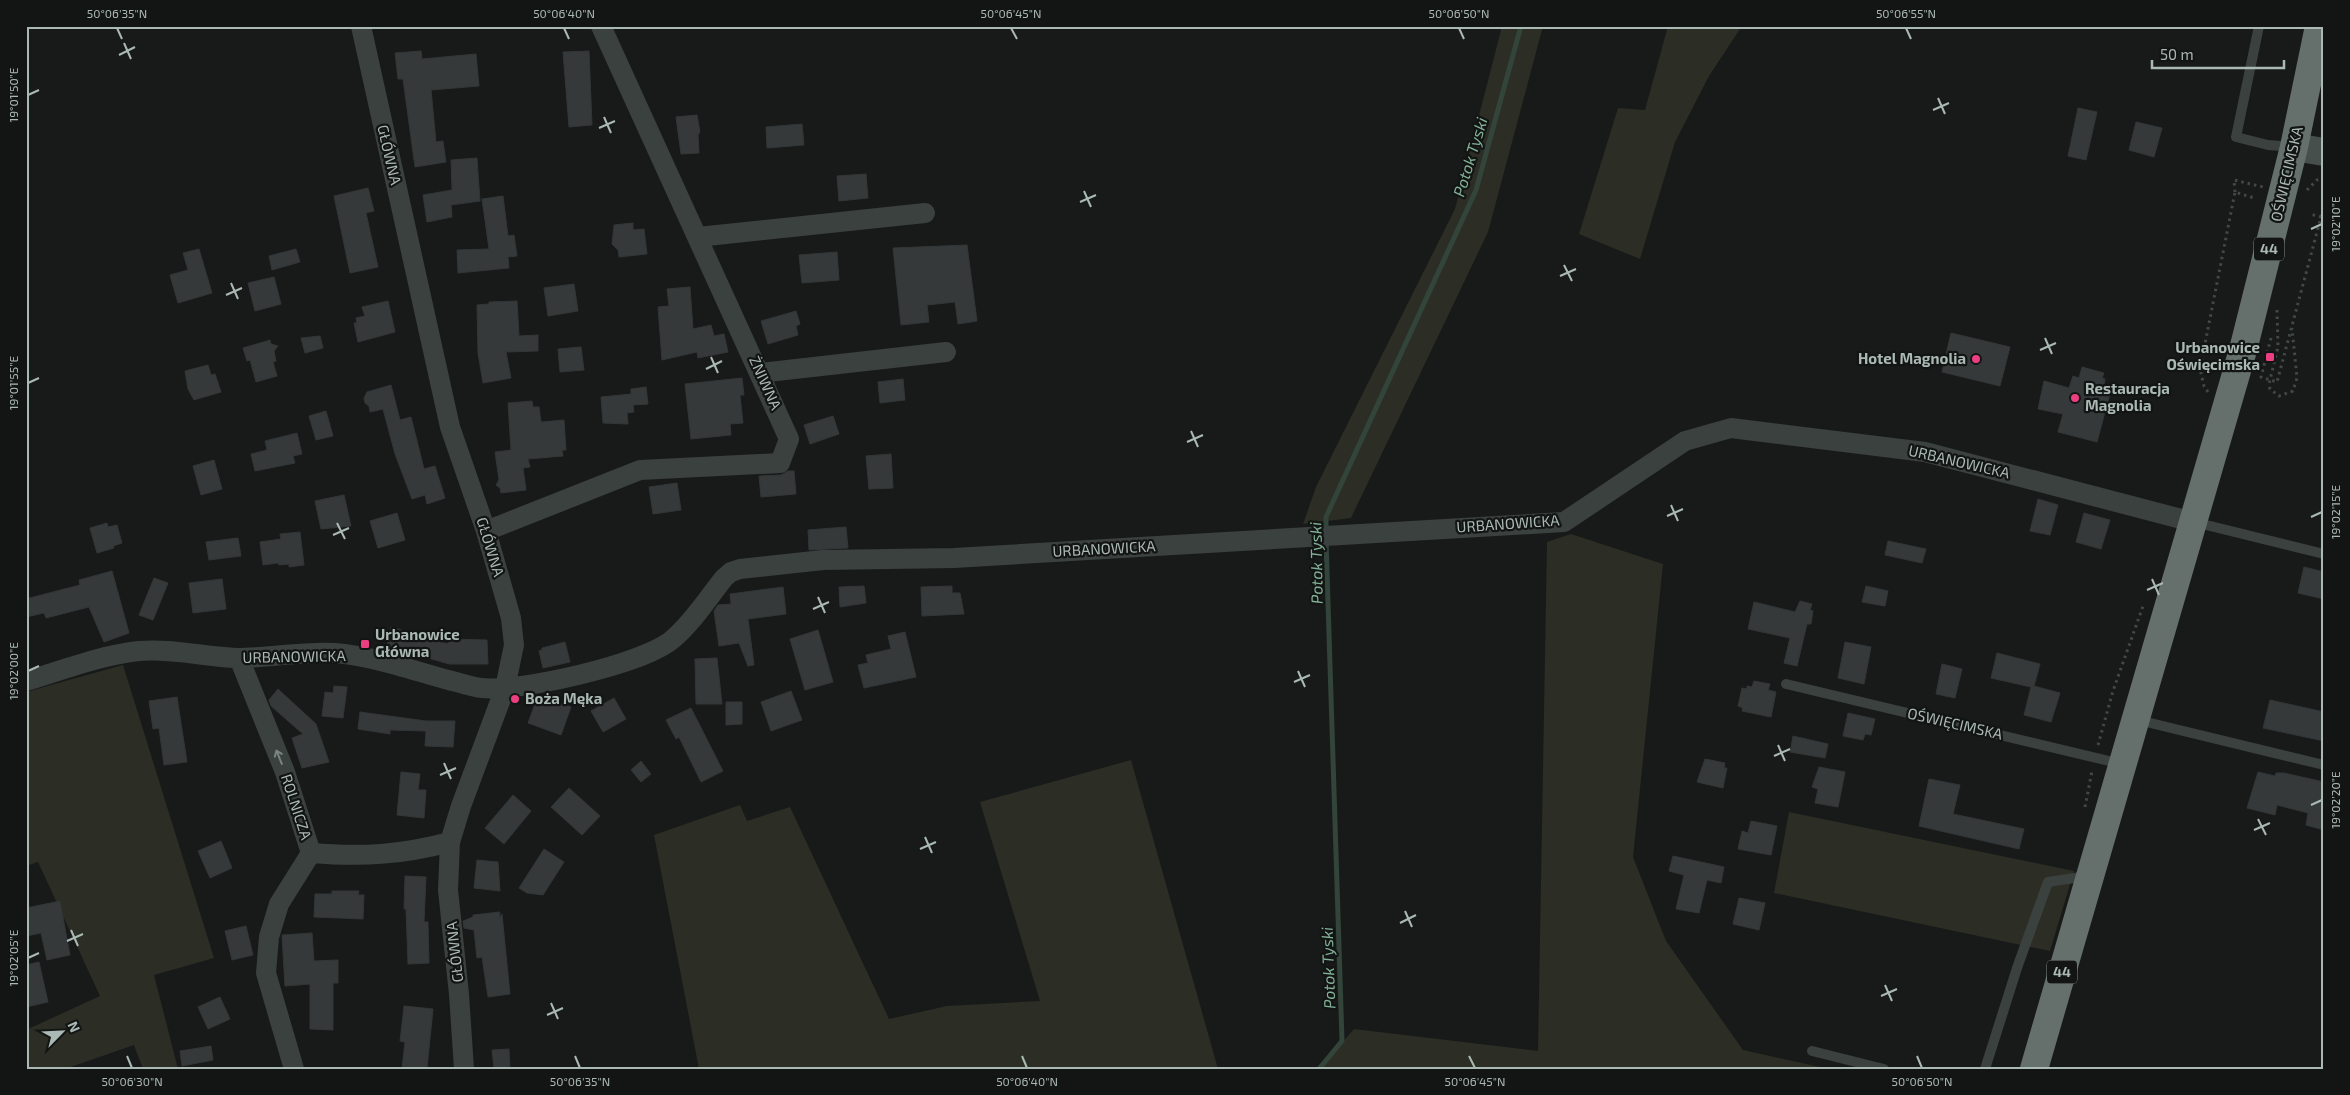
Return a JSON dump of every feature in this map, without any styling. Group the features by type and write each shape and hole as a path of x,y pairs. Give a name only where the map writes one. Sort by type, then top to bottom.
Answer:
{"highway":[{"name":"OŚWIĘCIMSKA","path":"2034,1069 2243,350 2294,147 2319,26"}],"street":[{"name":"GŁÓWNA","path":"361,26 450,427 486,531 513,629 514,645 505,688 460,806 450,842 448,890 459,994 464,1069"},
{"name":"ŻNIWNA","path":"486,531 640,470 780,463 789,439 601,26"},
{"path":"2294,147 2324,152"},
{"path":"698,237 925,213"},
{"path":"760,373 946,352"},
{"name":"URBANOWICKA","path":"26,681 120,654 141,651 239,658 287,654 348,654 482,688 505,688 598,670 636,659 657,650 673,640 724,578 731,572 740,569 823,560 954,558 1564,522 1686,441 1731,428 1926,452 2193,522"},
{"name":"ROLNICZA","path":"239,658 285,772 311,853 279,904 269,937 266,973 294,1069"},
{"path":"311,853 382,855 413,852 450,842"}],"lane":[{"path":"2259,26 2236,137 2268,145 2294,147"},
{"path":"2193,522 2324,554"},
{"name":"OŚWIĘCIMSKA","path":"1786,684 2123,764"},
{"path":"2135,719 2324,764"},
{"path":"1985,1069 2016,968 2048,882 2090,875"},
{"path":"1812,1051 1884,1069"}],"path":[{"path":"2210,395 2204,386 2200,369 2235,192 2234,180 2266,188"},
{"path":"2235,192 2254,198"},
{"path":"2270,334 2271,342 2261,377 2277,382 2324,209"},
{"path":"2310,214 2321,218"},
{"path":"2277,300 2278,347 2270,379 2270,389 2280,396 2289,394 2295,387 2297,378 2292,328"}],"shaded area":[{"path":"1502,26 1543,26 1488,232 1351,518 1303,524 1316,487 1455,209"},
{"path":"1668,26 1742,26 1709,76 1675,142 1640,259 1579,234 1618,108 1645,110"},
{"path":"1571,534 1663,564 1633,857 1666,941 1743,1050 1829,1069 1319,1069 1354,1029 1538,1051 1547,542"},
{"path":"123,665 214,958 154,975 178,1069 143,1069 134,1045 65,1069 26,1069 26,1030 100,996 38,862 26,866 26,692"},
{"path":"1131,760 1218,1069 699,1069 654,835 740,805 747,821 790,807 889,1019 947,1006 1040,1001 980,802"},
{"path":"1789,812 2074,871 2050,951 1774,893"}],"building":[{"path":"421,51 422,59 476,54 479,86 431,90 436,142 443,141 446,162 415,167 403,79 398,79 395,53"},
{"path":"589,51 592,125 569,127 563,52"},
{"path":"2078,108 2097,112 2086,160 2068,156"},
{"path":"697,115 700,132 698,135 699,153 681,154 676,117"},
{"path":"2136,122 2162,128 2154,157 2129,150"},
{"path":"802,124 804,145 767,148 766,127"},
{"path":"477,158 480,201 451,205 452,217 427,222 423,195 452,190 451,160"},
{"path":"866,174 868,198 839,201 837,176"},
{"path":"368,188 374,211 366,213 378,267 350,273 334,196"},
{"path":"503,196 508,236 514,235 517,256 508,257 509,268 458,273 457,250 489,249 482,199"},
{"path":"633,223 633,230 644,229 647,254 619,257 618,250 612,244 614,225"},
{"path":"967,245 977,321 958,324 955,302 927,305 929,322 901,325 893,248"},
{"path":"199,249 212,293 178,303 170,275 188,270 183,253"},
{"path":"296,249 300,262 272,270 269,256"},
{"path":"837,252 839,280 802,283 799,255"},
{"path":"274,277 281,304 255,311 248,283"},
{"path":"574,284 578,311 548,316 544,288"},
{"path":"690,287 693,329 711,325 714,336 724,334 728,352 698,358 697,352 662,360 658,307 669,306 667,289"},
{"path":"388,301 395,332 358,342 354,323 357,323 356,318 365,316 362,307"},
{"path":"517,301 519,336 538,335 538,351 506,352 511,378 483,383 478,353 477,305 489,304 489,302"},
{"path":"796,311 800,324 796,326 798,335 768,344 761,321"},
{"name":"Hotel Magnolia","path":"1951,333 2010,347 2000,386 1942,372"},
{"path":"320,336 323,348 305,353 301,338"},
{"path":"270,340 271,344 278,346 274,351 276,361 273,362 277,376 256,382 250,360 247,361 243,348"},
{"path":"581,347 584,370 560,372 558,349"},
{"path":"208,365 211,375 215,374 221,392 194,400 188,389 185,371"},
{"name":"Restauracja Magnolia","path":"2082,367 2104,373 2102,378 2105,379 2104,384 2112,386 2097,442 2058,432 2063,414 2038,409 2044,381 2069,388 2073,376 2079,378"},
{"path":"742,378 744,395 740,395 743,423 730,424 731,435 691,439 685,384"},
{"path":"903,379 905,400 880,403 878,382"},
{"path":"391,385 400,420 411,417 424,469 435,466 445,498 427,504 425,495 412,499 395,454 383,409 370,412 369,406 365,403 364,398 367,392"},
{"path":"646,387 648,404 633,405 634,412 627,413 628,424 603,423 601,397 631,394 631,389"},
{"path":"532,401 533,407 539,407 541,422 564,420 566,450 562,450 563,456 528,459 530,467 523,468 526,490 501,493 500,488 496,485 499,480 495,452 511,450 508,403"},
{"path":"326,411 333,436 316,440 309,416"},
{"path":"833,416 839,434 810,444 804,425"},
{"path":"297,433 302,454 293,456 295,463 255,471 251,454 267,450 265,441"},
{"path":"891,454 893,488 869,489 866,456"},
{"path":"214,460 222,489 201,495 193,466"},
{"path":"788,471 794,471 796,494 761,497 759,476 781,475"},
{"path":"677,483 681,510 653,514 649,487"},
{"path":"344,495 351,526 321,529 315,501"},
{"path":"2038,499 2058,505 2050,535 2030,531"},
{"path":"397,513 405,540 378,548 370,521"},
{"path":"2084,513 2110,520 2101,549 2076,542"},
{"path":"107,523 108,527 117,525 122,543 113,546 114,548 97,553 90,528"},
{"path":"846,527 848,548 809,550 808,530"},
{"path":"300,532 304,565 289,567 289,564 279,565 278,563 263,565 260,542 281,539 280,534"},
{"path":"238,538 241,556 209,560 206,542"},
{"path":"1888,541 1926,549 1922,563 1885,555"},
{"path":"2304,567 2324,572 2324,599 2298,593"},
{"path":"112,571 129,633 104,642 89,607 46,618 44,613 26,617 26,599 80,585 79,580"},
{"path":"154,578 168,583 153,620 139,615"},
{"path":"222,579 226,609 193,613 189,583"},
{"path":"864,586 866,603 840,607 839,587"},
{"path":"952,586 952,593 960,593 964,614 922,616 921,587"},
{"path":"1866,586 1888,591 1885,606 1862,602"},
{"path":"783,587 786,614 748,619 754,665 748,666 739,643 719,646 714,611 718,605 731,604 730,594"},
{"path":"1800,601 1812,604 1810,610 1813,611 1811,624 1807,624 1797,666 1784,663 1790,638 1748,629 1754,602 1795,612"},
{"path":"391,627 448,644 448,639 487,640 488,664 449,664 387,646"},
{"path":"818,630 833,682 805,690 790,639"},
{"path":"905,632 916,677 864,688 858,665 868,663 866,655 891,649 888,636"},
{"path":"565,642 570,662 543,668 539,651 542,648"},
{"path":"1845,642 1871,647 1864,684 1838,678"},
{"path":"1997,653 2040,664 2034,686 2060,693 2051,722 2024,715 2031,687 1991,678"},
{"path":"717,658 722,704 696,704 695,659"},
{"path":"1942,664 1962,669 1955,698 1936,694"},
{"path":"1754,681 1770,684 1768,690 1776,692 1771,717 1742,711 1743,708 1738,706 1742,688 1752,687"},
{"path":"334,686 347,687 343,718 322,716 325,692 333,693"},
{"path":"278,689 316,724 329,762 302,768 292,738 303,734 271,706 269,700"},
{"path":"791,691 802,720 771,731 761,702"},
{"path":"538,696 571,707 561,735 528,723"},
{"path":"177,697 187,762 164,765 159,728 153,729 149,701"},
{"path":"614,698 626,719 603,732 591,711"},
{"path":"2270,700 2324,712 2324,741 2263,728"},
{"path":"726,702 742,702 742,724 726,725"},
{"path":"691,708 723,771 701,782 679,737 676,739 666,720"},
{"path":"360,712 426,721 455,721 453,747 425,746 426,731 390,730 390,734 358,729"},
{"path":"1848,713 1875,719 1871,735 1865,734 1863,740 1843,736"},
{"path":"1793,736 1828,744 1825,758 1790,752"},
{"path":"1705,759 1725,763 1724,768 1727,768 1723,788 1697,782"},
{"path":"641,761 651,774 641,782 631,770"},
{"path":"1819,767 1845,772 1838,807 1815,803 1818,789 1812,787"},
{"path":"401,772 420,774 418,790 426,790 424,818 397,815"},
{"path":"2258,772 2275,776 2276,773 2284,773 2324,782 2324,830 2306,825 2308,813 2277,805 2275,815 2247,808"},
{"path":"1929,779 1960,785 1953,814 2024,829 2019,849 1919,826"},
{"path":"569,788 600,816 582,835 551,807"},
{"path":"513,795 531,811 504,844 485,828"},
{"path":"1751,821 1777,826 1771,855 1738,849 1742,831 1748,833"},
{"path":"221,841 232,868 210,878 198,851"},
{"path":"544,849 564,862 543,895 527,893 519,888"},
{"path":"1673,856 1724,867 1721,883 1707,880 1699,913 1676,909 1684,875 1669,871"},
{"path":"477,860 498,862 500,891 474,888"},
{"path":"405,876 426,877 424,922 428,922 429,963 408,964 406,909 404,909"},
{"path":"332,891 359,891 358,895 364,895 363,919 314,917 315,894 332,894"},
{"path":"1739,898 1765,903 1759,930 1733,924"},
{"path":"60,901 70,955 47,960 41,933 26,936 26,908"},
{"path":"500,912 499,919 502,914 510,994 488,997 482,957 477,958 474,930 464,928 463,921 473,917 473,915"},
{"path":"246,926 253,955 232,960 225,931"},
{"path":"312,933 314,961 338,960 338,983 333,983 333,1030 310,1029 310,984 285,986 282,935"},
{"path":"39,962 48,1002 26,1007 26,965"},
{"path":"220,997 230,1019 208,1029 198,1007"},
{"path":"404,1006 433,1009 427,1069 402,1069 405,1042 400,1041"},
{"path":"211,1046 213,1060 182,1066 180,1051"},
{"path":"509,1049 510,1069 494,1069 492,1050"}],"waterway":[{"name":"Potok Tyski","path":"1326,532 1326,517 1476,190 1521,26"},
{"name":"Potok Tyski","path":"1319,1069 1342,1041 1326,540"}],"place":[{"name":"Urbanowice Oświęcimska","path":"2270,357"},
{"name":"Hotel Magnolia","path":"1976,359"},
{"name":"Restauracja Magnolia","path":"2075,398"},
{"name":"Urbanowice Główna","path":"365,644"},
{"name":"Boża Męka","path":"515,699"}]}
